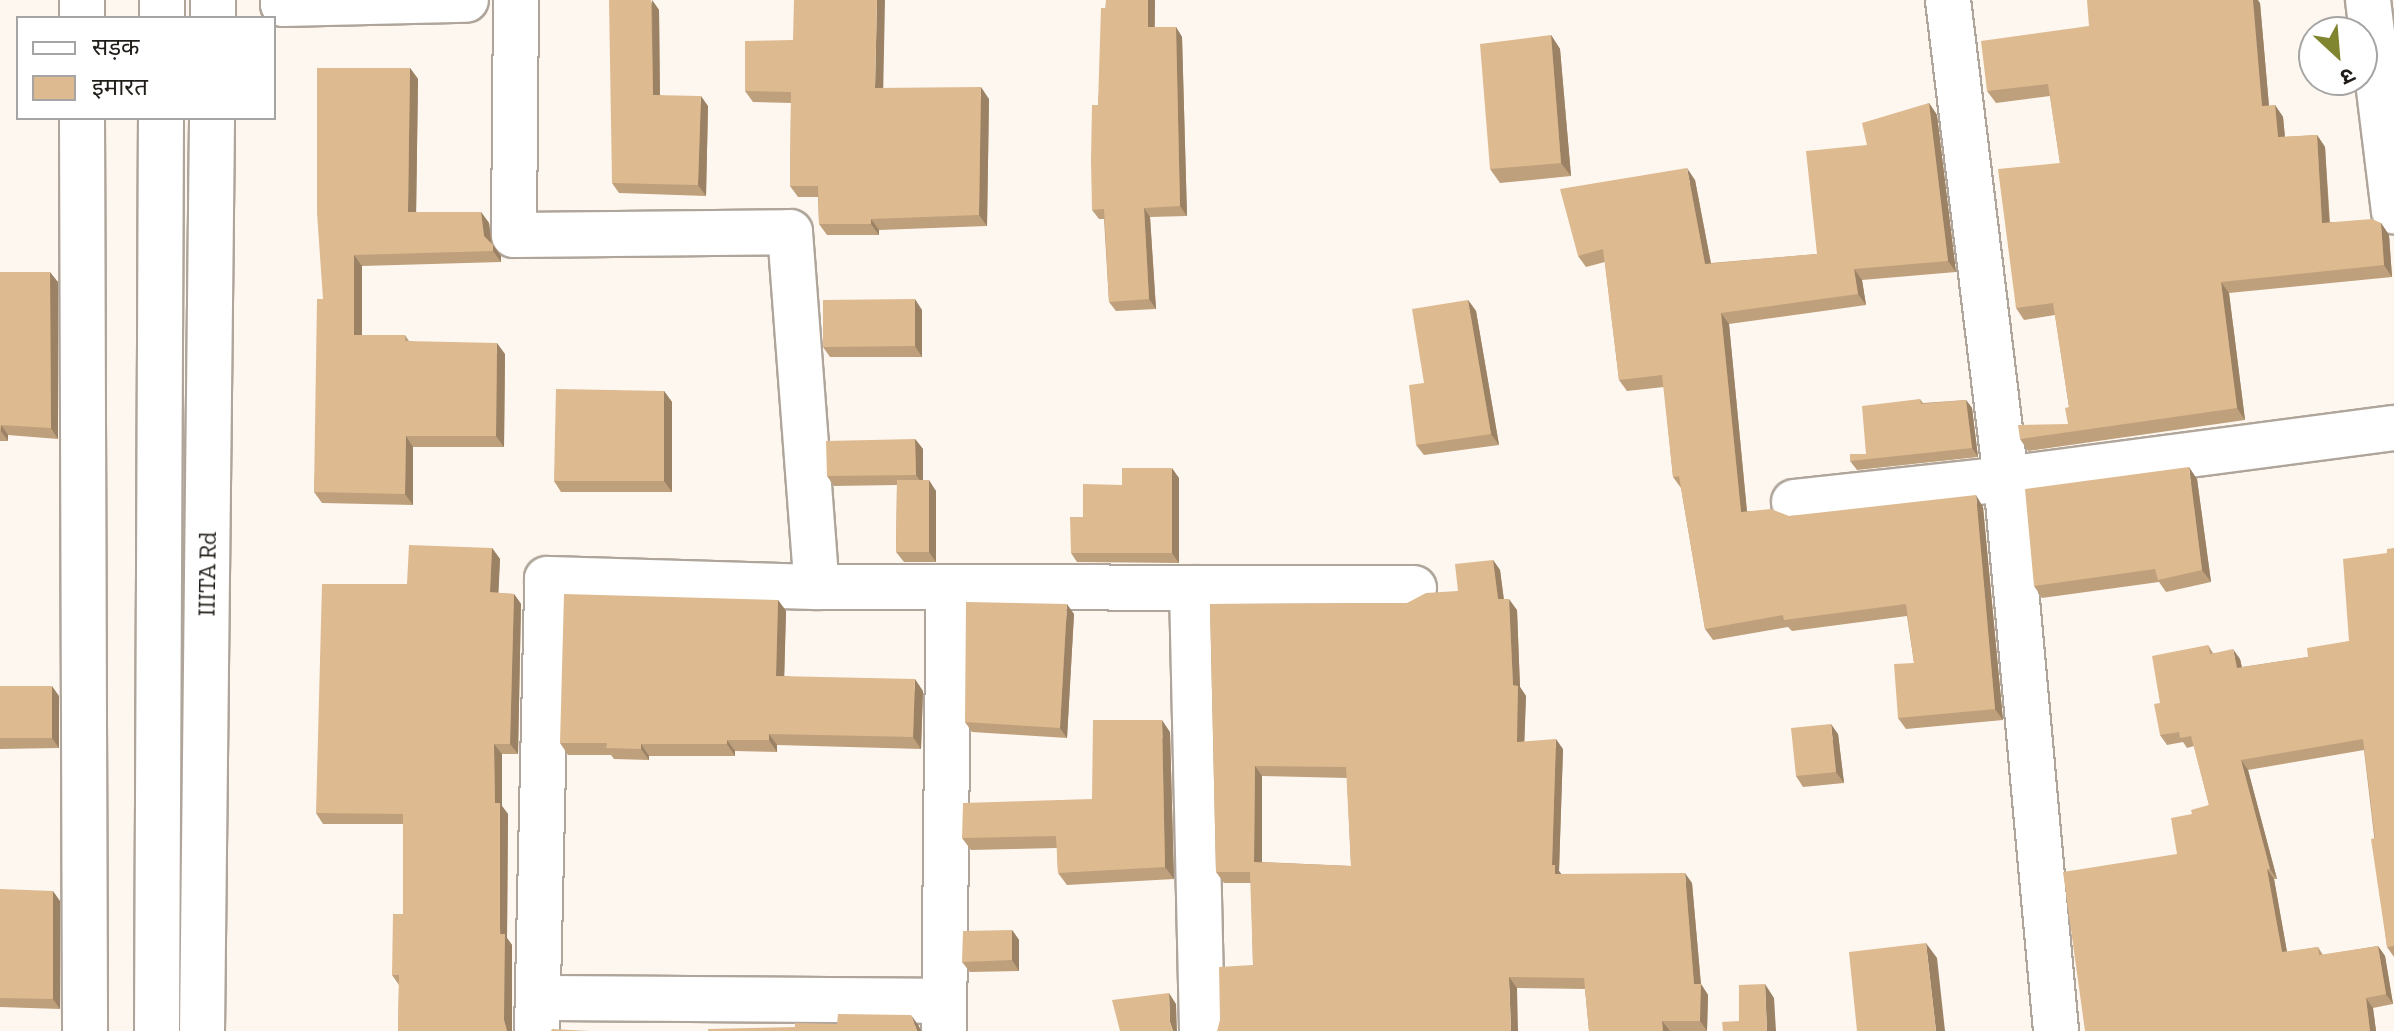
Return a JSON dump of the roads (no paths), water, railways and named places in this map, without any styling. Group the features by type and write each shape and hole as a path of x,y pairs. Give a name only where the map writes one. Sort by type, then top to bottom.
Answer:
{"street":[{"path":"283,0 283,4 466,0"},
{"path":"516,0 514,235 790,232 817,587"},
{"path":"1948,0 2006,479 2056,1031"},
{"path":"2368,0 2394,211"},
{"path":"82,120 85,1031"},
{"name":"IIITA Rd","path":"157,1031 161,120"},
{"name":"IIITA Rd","path":"202,1031 212,120"},
{"path":"1794,502 2006,479 2394,428"},
{"path":"949,588 944,1016 538,1015 547,579 817,587 1414,588"},
{"path":"1192,588 1202,1031"}]}
